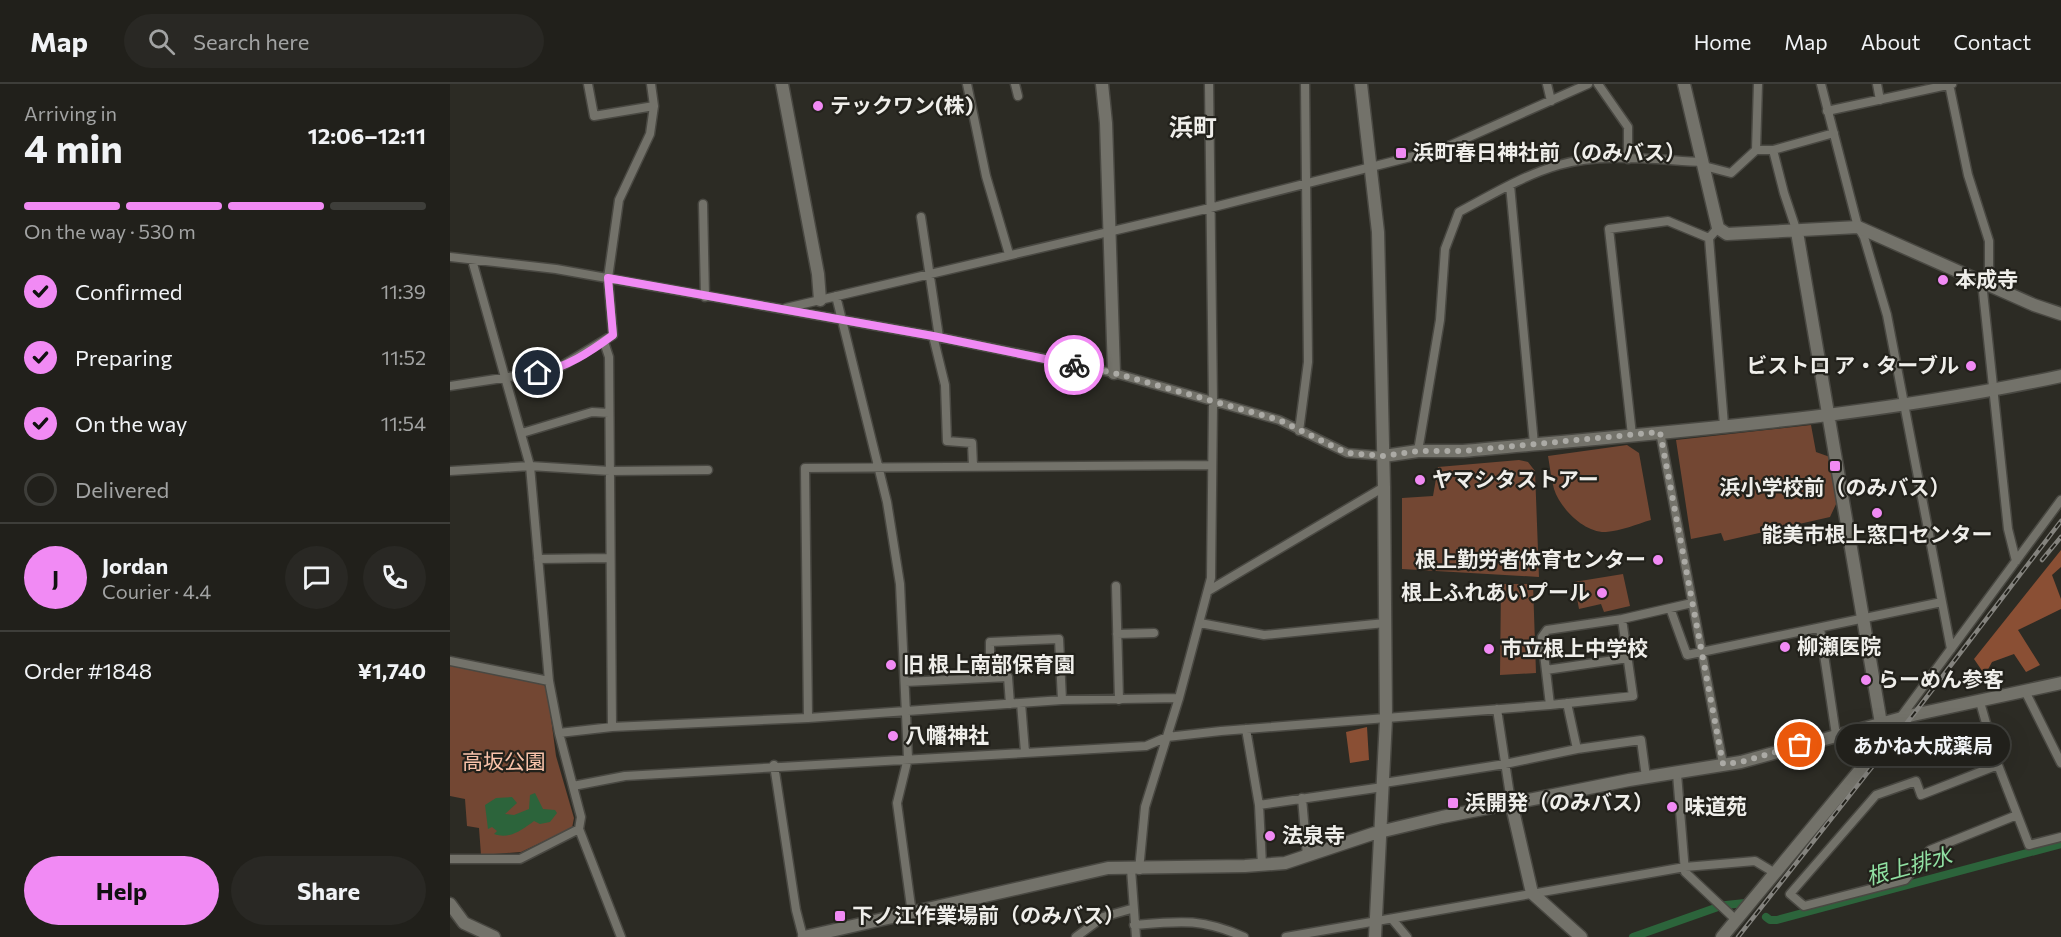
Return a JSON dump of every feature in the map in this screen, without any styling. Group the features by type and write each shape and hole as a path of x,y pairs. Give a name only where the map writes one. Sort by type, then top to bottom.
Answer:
{"street":[{"path":"588,84 594,116 654,106"},
{"path":"450,386 555,370 613,335 608,278 619,200 650,134 654,106 651,84"},
{"path":"783,84 818,274 820,300"},
{"path":"967,84 986,176 1009,254"},
{"path":"1015,84 1018,96"},
{"path":"1102,84 1111,231 1114,373"},
{"path":"1136,937 1131,909 1144,807 1179,698 1212,578 1213,403 1209,84"},
{"path":"1299,431 1308,362 1305,84"},
{"path":"1362,84 1378,232 1384,456 1386,719 1375,937"},
{"path":"1547,84 1551,101"},
{"path":"783,309 1210,208 1442,148 1588,84"},
{"path":"1598,84 1628,127 1628,159"},
{"path":"1684,84 1718,228 1728,234 1858,227 1985,284 2061,314"},
{"path":"1756,150 1758,84"},
{"path":"1821,84 1858,227 1864,237 1887,315 1951,649"},
{"path":"1877,84 1880,100"},
{"path":"1827,111 1950,84 1968,175 1989,241 1985,284 1992,391 2008,529 2016,561"},
{"path":"1418,451 1440,320 1444,249 1459,212 1510,185 1560,164 1586,159 1628,159 1704,164 1731,173 1756,150 1773,150 1833,133"},
{"path":"1722,937 1884,741 1865,618 1797,232 1784,194 1773,150"},
{"path":"1510,185 1534,444"},
{"path":"704,204 705,297"},
{"path":"921,217 930,273 936,337 945,386 947,441 972,443 973,466"},
{"path":"1632,435 1609,230 1668,221 1709,238"},
{"path":"1718,228 1709,238 1724,425"},
{"path":"450,257 526,264 608,278 936,337 1114,373 1279,420 1347,453 1384,456 1418,451 1463,451 1829,415 1992,391 2061,376"},
{"path":"472,260 477,285 530,466 549,681 559,733 581,817 579,829 621,937"},
{"path":"836,296 887,502 900,584 908,758 897,803 912,914"},
{"path":"604,342 609,357 612,727"},
{"path":"522,433 592,411 609,413"},
{"path":"1660,432 1723,764"},
{"path":"808,718 805,468 1212,465"},
{"path":"450,471 530,466 610,471 708,470"},
{"path":"1208,591 1384,487"},
{"path":"1900,718 2061,500"},
{"path":"538,559 610,558"},
{"path":"1116,586 1119,700"},
{"path":"1670,608 1687,655 1942,602"},
{"path":"1550,705 1542,638 1547,630 1622,619 1692,603"},
{"path":"573,786 625,776 774,765 1146,746 1167,737 1633,696 1622,619"},
{"path":"1200,623 1264,635 1385,623"},
{"path":"1820,628 1836,735"},
{"path":"1117,634 1154,633"},
{"path":"990,677 990,642 1059,639 1062,700"},
{"path":"1546,670 1628,658"},
{"path":"450,661 549,681"},
{"path":"904,682 1008,678 1010,704"},
{"path":"774,765 796,910 803,937 838,934 912,914 1108,868 1262,865 1285,862 1382,832 1511,802 1741,762 1900,718 2061,683"},
{"path":"2025,691 2061,763"},
{"path":"559,733 612,727 808,718 905,709 1062,700 1179,698"},
{"path":"1980,702 1998,765 2029,845 2061,837"},
{"path":"1021,703 1025,752"},
{"path":"1567,703 1577,749"},
{"path":"1497,709 1511,802 1532,893 1581,937"},
{"path":"1246,729 1259,805 1262,865"},
{"path":"1259,805 1505,764 1577,749 1641,740 1646,777"},
{"path":"1998,765 1921,795 1916,781 1876,795 1790,894 1804,906 1905,880 1930,850 2017,815"},
{"path":"1677,774 1685,872 1736,920"},
{"path":"1302,798 1307,856"},
{"path":"450,859 520,859 579,829"},
{"path":"1286,937 1685,867 1755,861 1775,873"},
{"path":"450,904 464,923 494,937"},
{"path":"1076,937 1103,917 1131,909"},
{"path":"1392,918 1407,937"},
{"path":"1134,925 1189,920 1218,926 1244,937"}],"green space":[{"path":"1811,425 1816,452 1830,457 1837,502 1830,517 1724,541 1721,533 1691,539 1676,440"},
{"path":"1627,445 1639,453 1651,520 1606,532 1581,524 1567,511 1557,496 1548,456"},
{"path":"1519,460 1528,462 1535,471 1539,577 1402,569 1402,498 1433,496 1438,467"},
{"name":"根上ふれあいプール","path":"1623,574 1630,606 1604,612 1601,604 1579,609 1574,582"},
{"path":"1501,584 1533,584 1536,673 1500,675"},
{"name":"高坂公園","path":"450,665 540,681 547,688 556,756 574,818 572,828 521,852 481,855 479,828 467,826 465,799 450,796"}],"shaded area":[{"path":"2061,550 2061,567 2052,575 2061,599 2061,609 2018,630 2040,665 2026,672 2014,654 1992,662 1985,675 1974,659"},
{"path":"1367,727 1369,760 1350,763 1346,732"},
{"path":"535,793 543,809 555,810 557,813 550,822 540,824 534,821 516,833 505,836 494,834 497,831 492,827 488,829 485,805 496,798 512,797 517,803 505,814 514,815 529,809 530,795"}],"waterway":[{"name":"根上排水","path":"1766,917 1770,920 1777,920 2061,844"},
{"name":"根上排水","path":"1726,905 1745,903"},
{"name":"根上排水","path":"1633,937 1718,907"}],"railway":[{"path":"1738,937 1913,715 2061,521"},
{"path":"2042,560 2061,537"}],"way so far":[{"path":"1074,365 1114,373 1193,398 1279,420 1347,453 1384,456 1418,451 1463,451 1660,432 1723,764 1741,762 1800,745"}],"place":[{"name":"テックワン(株)","path":"818,106"},
{"name":"浜町春日神社前（のみバス）","path":"1401,153"},
{"name":"本成寺","path":"1943,280"},
{"name":"ビストロ ア・ターブル","path":"1971,366"},
{"name":"浜小学校前（のみバス）","path":"1835,466"},
{"name":"ヤマシタストアー","path":"1420,480"},
{"name":"能美市根上窓口センター","path":"1877,513"},
{"name":"根上勤労者体育センター","path":"1658,560"},
{"name":"根上ふれあいプール","path":"1602,593"},
{"name":"柳瀬医院","path":"1785,647"},
{"name":"市立根上中学校","path":"1489,649"},
{"name":"旧 根上南部保育園","path":"891,665"},
{"name":"らーめん参客","path":"1866,680"},
{"name":"八幡神社","path":"893,736"},
{"name":"あかね大成薬局","path":"1800,745"},
{"name":"浜開発（のみバス）","path":"1453,803"},
{"name":"味道苑","path":"1672,807"},
{"name":"法泉寺","path":"1270,836"},
{"name":"下ノ江作業場前（のみバス）","path":"840,916"}],"district":[{"name":"浜町","path":"1193,128"}],"route":[{"path":"538,373 555,370 613,335 608,278 933,336 1074,365"}]}
